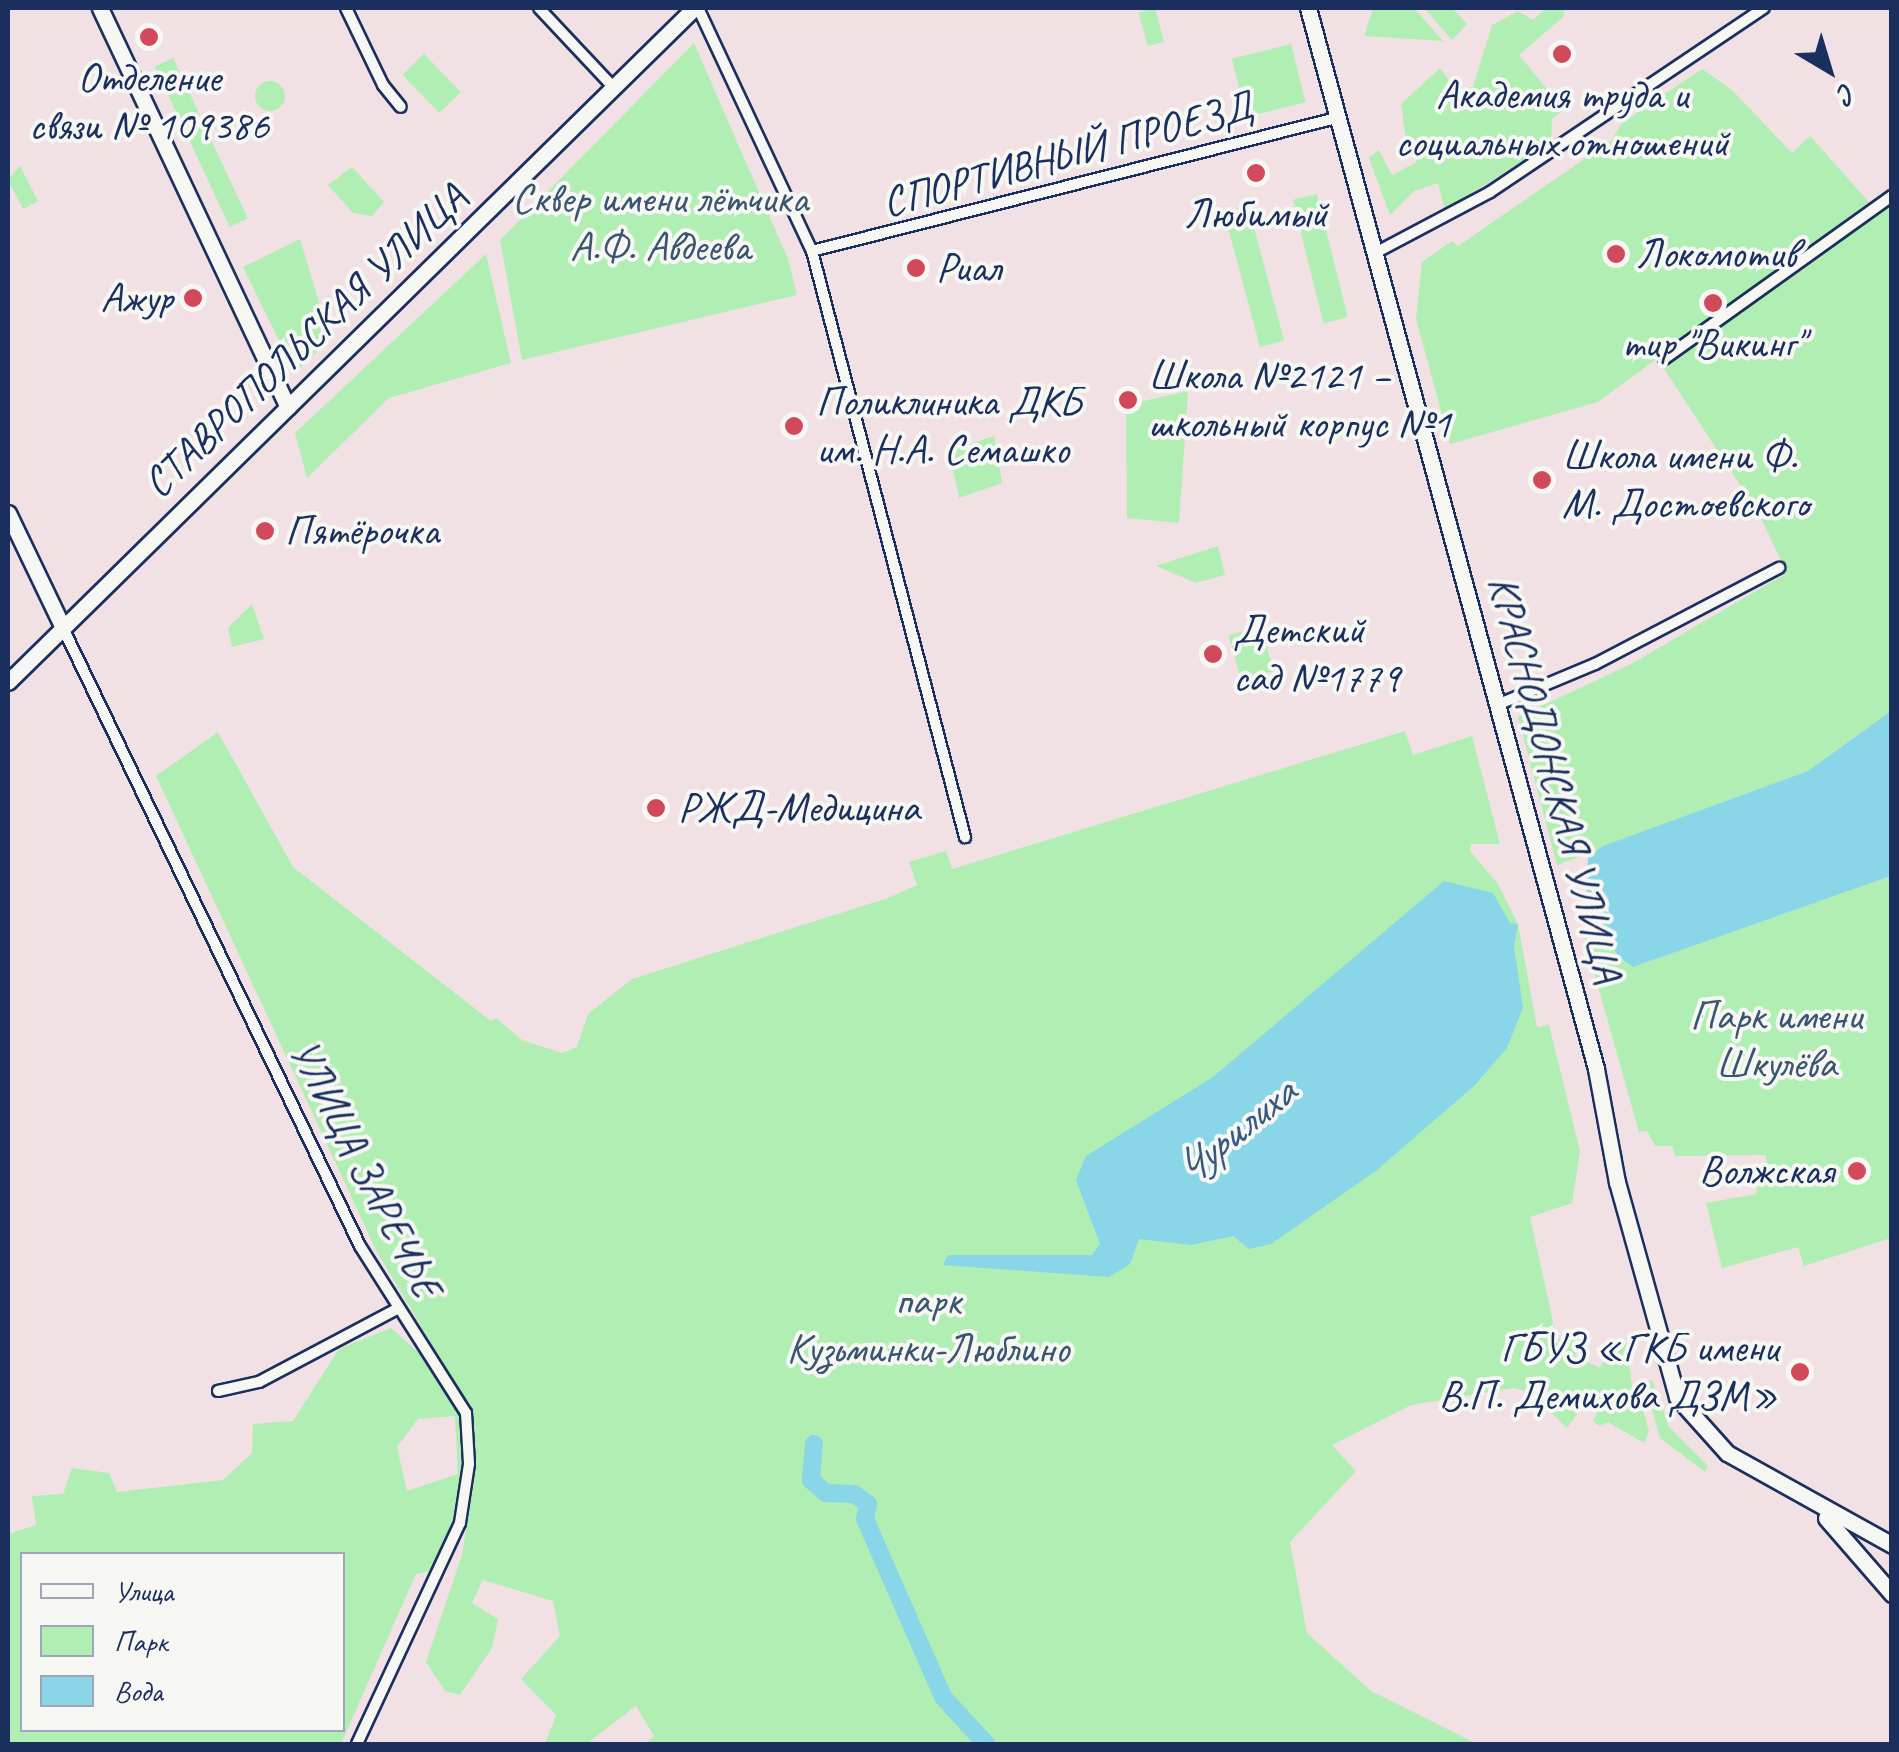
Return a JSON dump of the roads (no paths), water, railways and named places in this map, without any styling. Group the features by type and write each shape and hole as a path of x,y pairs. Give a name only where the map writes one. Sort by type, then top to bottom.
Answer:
{"main road":[{"path":"100,8 288,407"},
{"name":"СТАВРОПОЛЬСКАЯ УЛИЦА","path":"8,682 696,8"},
{"name":"КРАСНОДОНСКАЯ УЛИЦА","path":"1308,8 1497,705 1677,1397 1719,1447 1816,1508"},
{"path":"8,513 63,628"},
{"path":"1816,1508 1892,1545"},
{"path":"1816,1508 1892,1594"}],"street":[{"path":"346,8 401,108"},
{"path":"539,8 614,88"},
{"path":"696,8 812,251 965,836"},
{"path":"1375,254 1490,192 1764,8"},
{"name":"СПОРТИВНЫЙ ПРОЕЗД","path":"812,251 1336,118"},
{"path":"1664,358 1892,196"},
{"path":"1497,705 1596,664 1779,568"},
{"name":"УЛИЦА ЗАРЕЧЬЕ","path":"63,628 350,1226 396,1309 463,1404 468,1478 456,1532 357,1744"},
{"path":"218,1392 259,1382 396,1309"}],"water":[{"path":"1891,711 1891,876 1633,967 1619,957 1586,906 1588,857 1603,846 1808,771"},
{"path":"1444,881 1493,893 1510,923 1518,924 1514,946 1523,1008 1507,1048 1475,1085 1377,1170 1271,1244 1249,1249 1233,1236 1191,1245 1139,1239 1130,1264 1109,1277 943,1265 948,1255 1092,1255 1100,1244 1076,1180 1086,1156 1213,1077"}],"waterway":[{"name":"Чурилиха","path":"814,1444 811,1480 826,1493 854,1494 868,1504 865,1519 943,1697 986,1744"}],"place":[{"name":"Отделение связи № 109386","path":"149,37"},
{"name":"Академия труда и социальных отношений","path":"1562,54"},
{"name":"Любимый","path":"1256,173"},
{"name":"Локомотив","path":"1616,254"},
{"name":"Риал","path":"916,268"},
{"name":"Ажур","path":"193,298"},
{"name":"тир \"Викинг\"","path":"1713,303"},
{"name":"Школа №2121 – школьный корпус №1","path":"1128,400"},
{"name":"Поликлиника ДКБ им. Н.А. Семашко","path":"794,426"},
{"name":"Школа имени Ф. М. Достоевского","path":"1542,480"},
{"name":"Пятёрочка","path":"265,531"},
{"name":"Детский сад №1779","path":"1213,654"},
{"name":"РЖД-Медицина","path":"656,808"},
{"name":"Волжская","path":"1857,1171"},
{"name":"ГБУЗ «ГКБ имени В.П. Демихова ДЗМ»","path":"1800,1372"}],"park label":[{"name":"Сквер имени лётчика А.Ф. Авдеева","path":"660,223"},
{"name":"Парк имени Шкулёва","path":"1776,1040"},
{"name":"парк Кузьминки-Люблино","path":"928,1325"}]}
